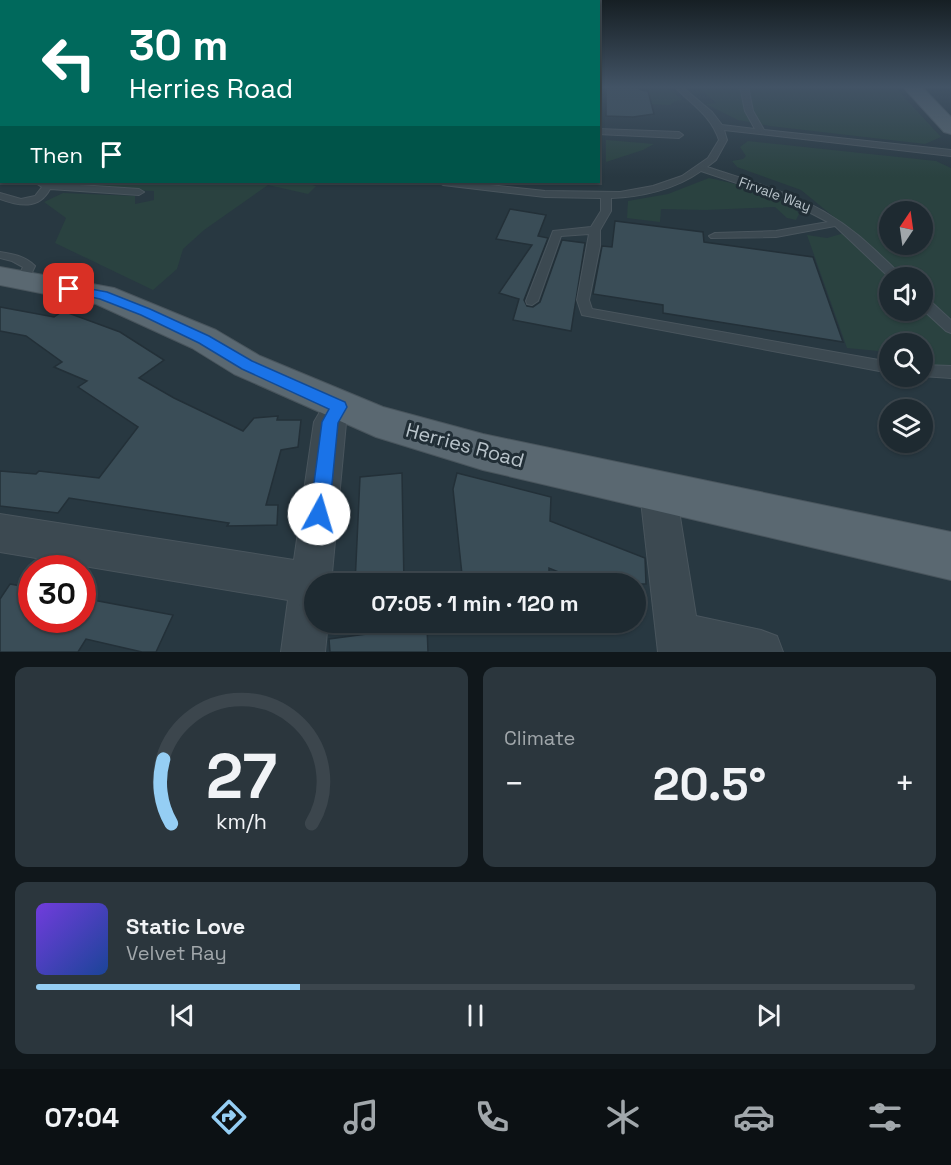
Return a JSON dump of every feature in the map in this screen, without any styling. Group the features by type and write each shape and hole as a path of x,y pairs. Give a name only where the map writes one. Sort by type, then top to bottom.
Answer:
{"main road":[{"path":"940,116 951,128"},
{"name":"Herries Road","path":"8,270 103,295 146,312 204,339 247,365 339,407 376,421 483,452 951,556"}],"street":[{"path":"312,573 330,422 339,407"},
{"path":"658,492 679,643 761,652"},
{"path":"0,532 304,582"},
{"path":"303,652 305,633"}],"lane":[{"path":"451,183 561,196 631,193 665,185 701,168 713,158 723,140 719,127 711,116"},
{"path":"752,116 761,131"},
{"path":"719,127 951,153"},
{"path":"600,131 679,135"},
{"name":"Firvale Way","path":"701,168 816,209 885,267"},
{"path":"0,196 18,203 26,203 44,195 47,183 139,192"},
{"path":"577,196 578,183"},
{"path":"606,195 606,211 595,230 583,300 587,312 879,366"},
{"path":"715,236 790,232 816,229 835,223"},
{"path":"531,301 557,233 595,230"},
{"path":"933,311 951,328"},
{"path":"933,371 951,372"}],"green space":[{"path":"731,116 922,116 941,137 925,144 770,126"},
{"path":"606,140 654,144 606,162"},
{"path":"748,141 936,161 951,168 951,379 933,375 933,333 879,333 879,351 847,348 807,235 827,238 851,231 801,190 737,167 732,161 743,159 746,156 740,147"},
{"path":"709,178 744,186 772,196 794,207 799,214 796,220 787,218 775,207 661,209 660,222 627,218 628,201 668,194"},
{"path":"66,183 305,183 316,186 308,194 268,185 204,230 183,249 177,269 153,290 55,243 66,218 44,202 63,193 135,196 135,204 154,200 154,191 80,187"}],"building":[{"path":"510,209 546,215 538,236 548,238 524,300 527,306 533,307 540,302 562,240 585,243 571,331 513,320 519,299 499,293 532,245 496,239"},
{"path":"615,221 703,232 704,242 813,257 843,342 663,313 663,305 593,294 602,246 612,247"},
{"path":"0,307 54,317 63,311 120,332 164,360 139,378 174,398 243,431 254,418 278,416 277,420 301,420 298,447 281,450 266,505 278,505 277,525 227,526 229,523 69,498 58,513 0,506 0,471 36,474 39,471 99,478 138,427 78,387 87,381 54,367 62,362 26,336 0,331"},
{"path":"402,473 404,573 356,573 360,477"},
{"path":"457,473 551,497 550,521 645,558 646,573 561,573 549,568 549,573 462,573 453,489"},
{"path":"10,584 18,585 18,633 96,633 96,601 173,615 156,652 142,652 86,639 78,652 0,652 0,599"},
{"path":"374,633 427,633 428,652 330,652 329,639"}],"route":[{"path":"69,289 103,295 146,312 204,339 247,365 339,407 330,422 319,514"}]}
